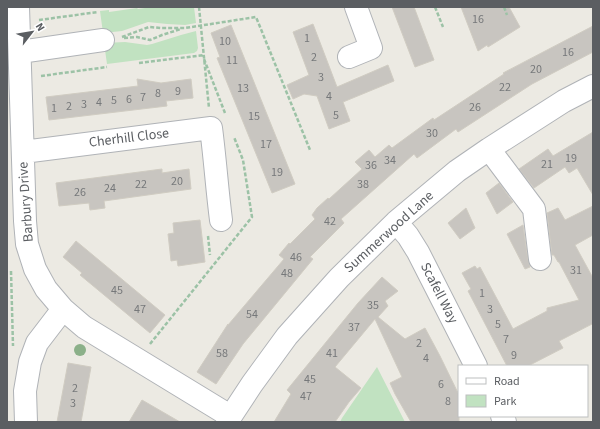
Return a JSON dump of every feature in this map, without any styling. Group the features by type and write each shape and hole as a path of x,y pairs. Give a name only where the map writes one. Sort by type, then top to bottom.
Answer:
{"street":[{"path":"349,57 371,48 356,7"},
{"name":"Barbury Drive","path":"18,15 17,68 23,152 15,177 25,221 28,244 35,269 46,289 63,309 84,327 228,419"},
{"path":"17,68 103,40"},
{"name":"Summerwood Lane","path":"228,419 287,336 339,278 396,222 457,172 489,149 564,101 593,86"},
{"path":"211,128 215,153 221,220"},
{"name":"Cherhill Close","path":"23,152 211,128"},
{"path":"489,149 534,209 540,259"},
{"name":"Scafell Way","path":"396,222 408,236 418,252 475,365"},
{"path":"26,422 25,391 30,362 37,344 63,309"}],"path":[{"path":"199,7 211,128"},
{"path":"435,7 443,27"},
{"path":"504,7 507,15"},
{"path":"18,15 98,12"},
{"path":"185,28 150,40 137,37 119,38 149,27 185,28 256,17 310,150"},
{"path":"139,63 204,55"},
{"path":"17,68 107,67"},
{"path":"11,271 13,355 30,362"}],"green space":[{"path":"152,7 194,7 196,23 185,25 148,22 122,31 103,33 100,11 109,10 109,12"},
{"path":"196,31 198,48 194,53 107,64 104,43 125,42 147,45"},
{"path":"377,367 405,422 340,422 342,418"}],"building":[{"path":"392,7 414,7 434,60 415,67"},
{"path":"461,7 509,7 520,27 488,47 487,45 478,51"},
{"path":"313,24 337,87 388,65 394,81 343,102 350,121 329,129 317,96 304,94 293,99 287,85 309,75 293,32"},
{"path":"231,25 295,184 272,193 217,58 220,57 211,33"},
{"path":"593,26 593,52 532,84 458,132 456,129 417,158 414,154 341,219 344,223 310,257 313,259 243,344 216,384 197,372 228,324 284,259 279,255 289,243 290,244 315,219 312,215 317,208 362,169 355,162 369,150 375,157 389,145 392,148 433,118 434,120 504,74 503,73"},
{"path":"137,79 161,83 191,79 193,98 166,101 167,106 49,120 46,97 138,86"},
{"path":"593,132 593,195 577,168 569,173 565,167 534,188 519,169 548,149 553,156"},
{"path":"162,169 162,173 189,169 191,189 104,201 105,208 90,210 89,203 59,206 56,183"},
{"path":"499,183 513,202 497,214 486,193"},
{"path":"593,206 593,235 575,245 593,278 593,325 592,324 559,341 563,348 530,365 506,365 468,291 471,289 462,273 475,266 477,269 480,267 513,329 547,311 547,308 579,300 559,262 554,255 552,255 547,213 558,208 565,220"},
{"path":"466,208 475,228 460,239 448,223"},
{"path":"200,220 205,262 178,266 177,260 171,261 168,234 174,233 173,223"},
{"path":"523,225 530,267 525,269 507,234"},
{"path":"76,241 165,315 150,333 80,275 82,273 63,257"},
{"path":"382,277 398,291 385,301 388,306 378,317 405,339 425,328 458,393 459,422 411,422 390,383 402,377 375,319 335,367 361,388 335,422 274,422 291,394 287,390 358,303"},
{"path":"68,363 91,367 81,422 57,422"},
{"path":"142,400 180,422 129,422"}]}
